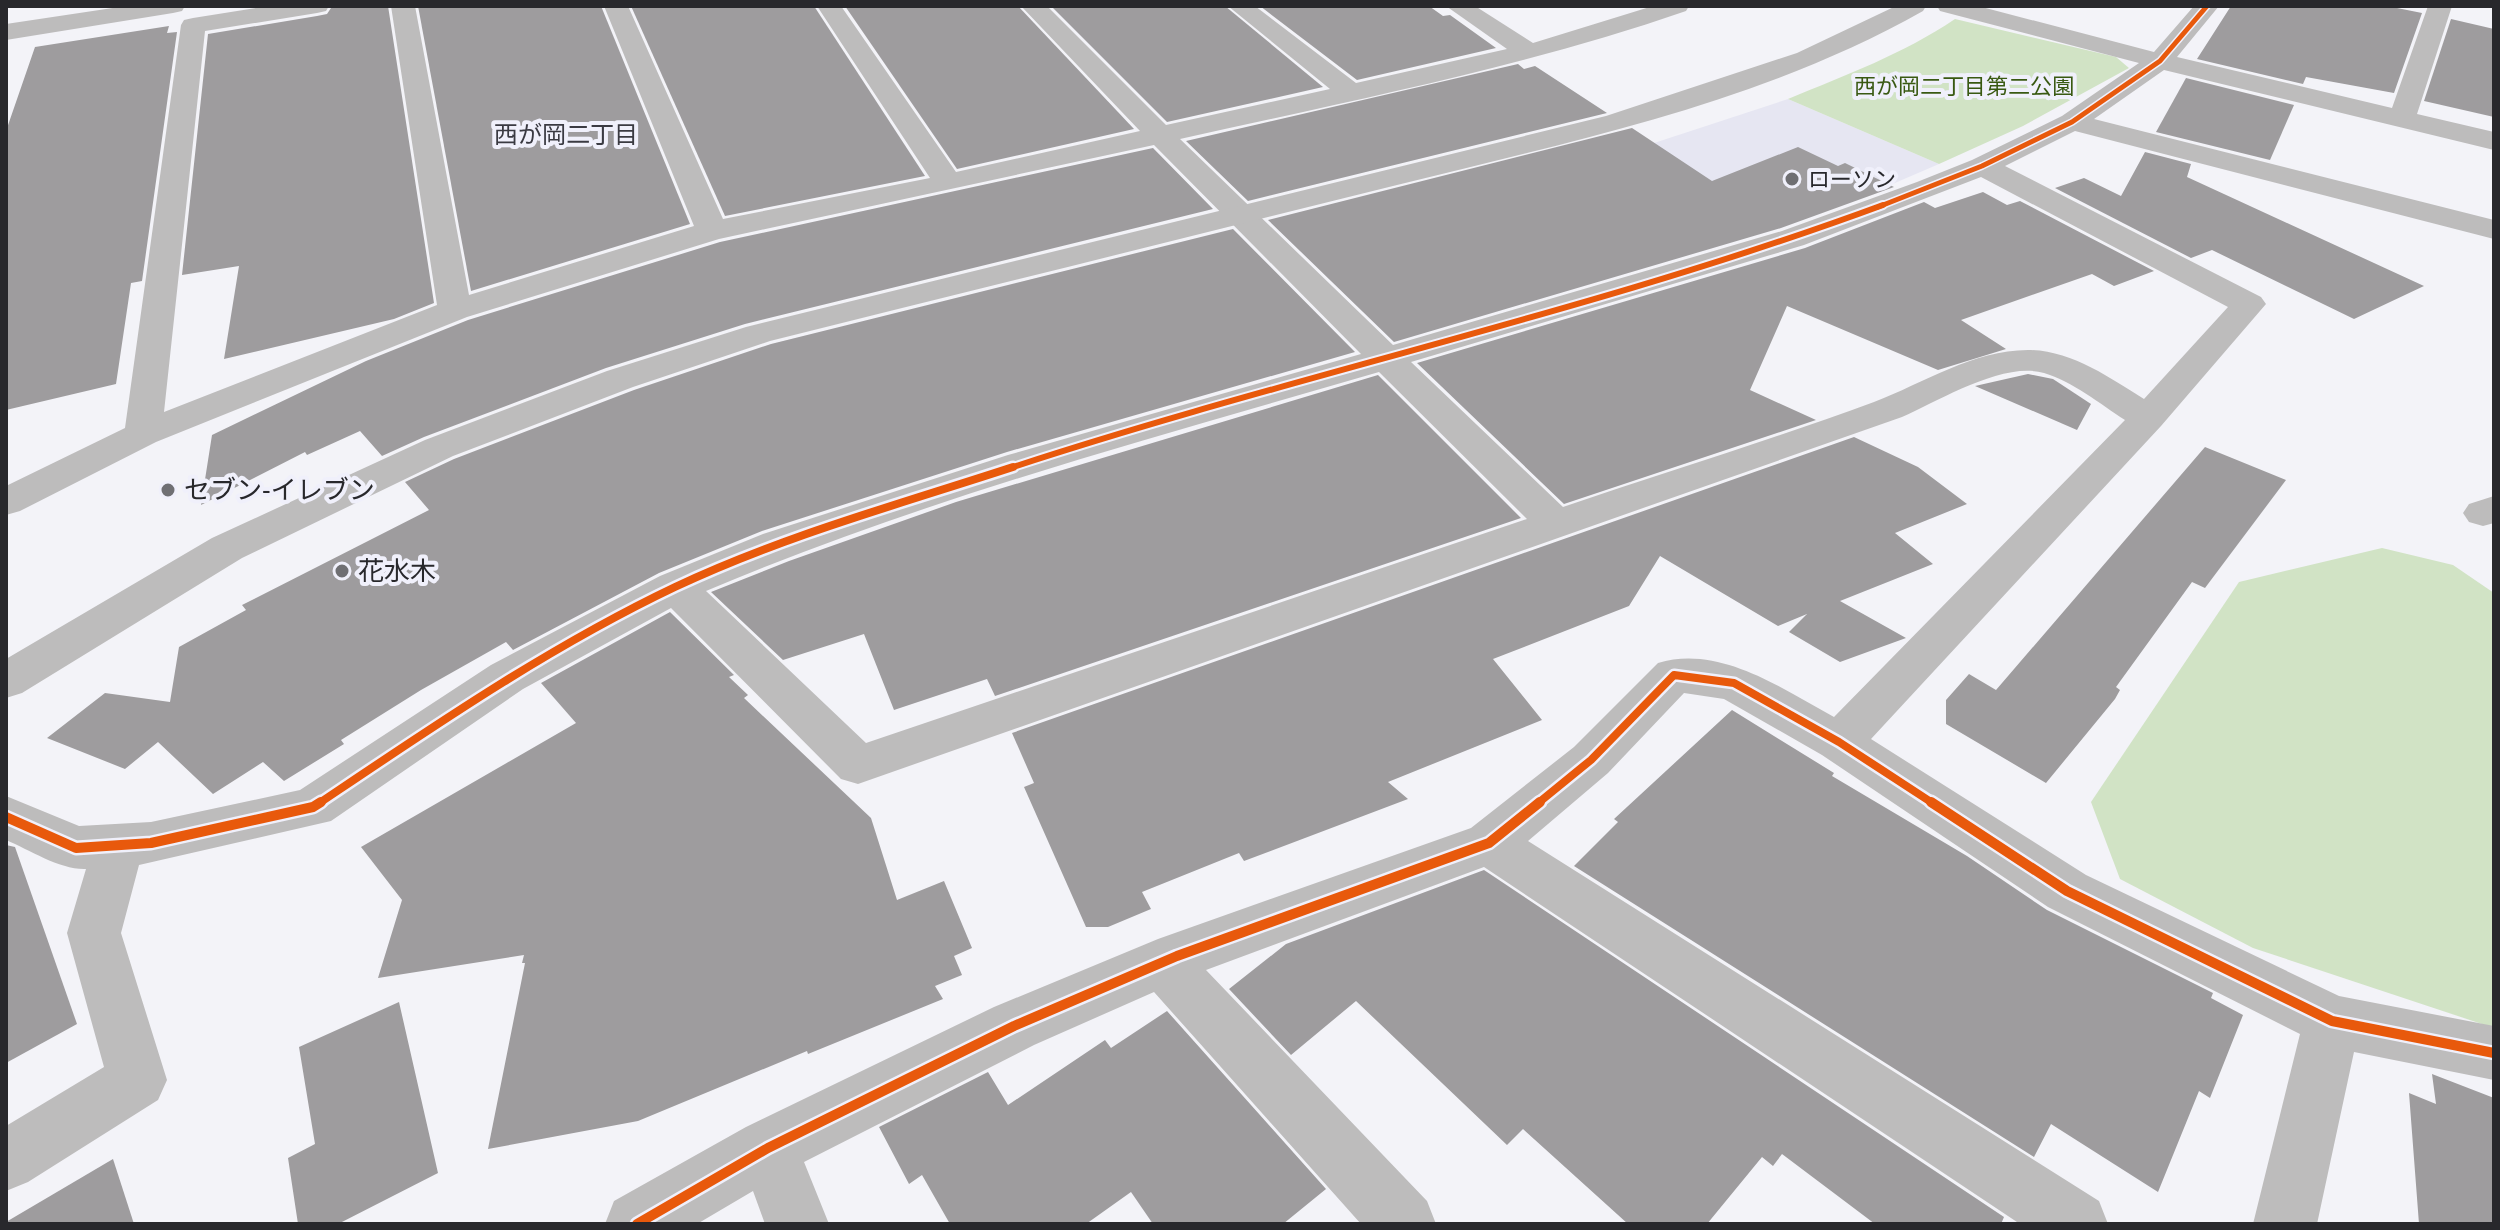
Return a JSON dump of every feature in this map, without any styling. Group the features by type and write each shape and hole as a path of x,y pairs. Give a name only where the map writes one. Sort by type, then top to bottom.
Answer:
{"street":[{"path":"6,32 173,6"},
{"path":"143,434 193,25 317,6"},
{"path":"403,6 455,310"},
{"path":"616,6 712,231"},
{"path":"829,6 948,183"},
{"path":"1033,6 1240,216 1555,523"},
{"path":"1240,6 1351,92"},
{"path":"1458,6 1529,52"},
{"path":"6,502 143,434 301,369 455,310 712,231 948,183 1529,52 1590,36 1674,6"},
{"path":"6,681 227,548 439,448 606,384 758,334 1615,122 1722,90 1838,45 1914,6"},
{"path":"1949,6 2160,61 2494,141"},
{"path":"6,817 76,848 151,843 313,807 507,677 675,587 778,544 1022,464 1793,238 1982,166 2072,122 2160,61 2207,6"},
{"path":"2402,118 2440,6"},
{"path":"2072,122 2494,230"},
{"path":"1839,742 2148,418 2249,304 1982,166"},
{"path":"675,587 858,765 1889,409 2008,360 2047,362 2100,388 2148,418"},
{"path":"637,1224 768,1148 1014,1026 1163,963 1489,843 1591,760 1674,675 1734,683 1839,742 2067,891 2332,1021 2494,1053"},
{"path":"1489,843 2076,1224"},
{"path":"6,1160 137,1080 94,933 119,845"},
{"path":"1163,963 1404,1224"},
{"path":"2285,1224 2332,1021"},
{"path":"768,1148 797,1224"}],"shaded area":[{"path":"1788,99 1939,164 1860,198 1775,227 1648,145"}],"green space":[{"name":"西が岡二丁目第二公園","path":"1955,19 2116,57 2129,68 2023,126 1939,164 1788,99 1895,53"},
{"path":"2382,548 2453,565 2494,593 2494,1028 2253,948 2120,879 2091,802 2239,582"}],"building":[{"path":"388,6 434,303 394,319 224,359 239,266 182,275 208,34 327,14 331,8"},
{"path":"418,6 601,6 690,224 471,291"},
{"path":"631,6 814,6 925,176 725,216"},
{"path":"845,6 1018,6 1134,129 957,169"},
{"path":"1051,6 1225,6 1323,87 1167,122"},
{"path":"1260,6 1429,6 1443,16 1450,15 1496,48 1357,80"},
{"path":"2231,6 2387,6 2422,13 2394,93 2306,77 2303,84 2197,59"},
{"path":"2451,19 2494,29 2494,117 2424,101"},
{"path":"169,26 167,33 177,32 142,281 131,283 116,384 6,410 6,131 35,47"},
{"path":"1518,64 1524,69 1535,66 1607,113 1248,201 1186,141"},
{"path":"2186,78 2294,105 2270,160 2156,132"},
{"path":"1632,128 1712,181 1798,147 1838,166 1845,163 1894,187 1781,228 1394,342 1268,220"},
{"path":"1153,148 1213,209 745,324 606,368 382,456 360,431 307,455 305,452 201,505 212,435 366,361 468,320 720,242"},
{"path":"2145,152 2191,164 2187,177 2424,286 2354,319 2212,250 2191,258 2055,188 2084,178 2121,196"},
{"path":"1983,192 2007,205 2020,201 2154,271 2114,286 2092,274 1961,320 2006,349 1938,370 1787,306 1750,390 1816,420 1564,504 1417,363 1805,248 1924,202 1935,208"},
{"path":"1233,229 1355,352 1007,452 762,531 659,573 513,650 506,642 341,740 344,744 284,781 263,762 213,794 158,742 125,769 47,738 105,693 170,702 179,647 246,610 242,605 429,510 405,482 454,459 634,390 771,344"},
{"path":"2028,374 2053,379 2091,404 2077,430 1975,386"},
{"path":"1378,375 1521,518 995,696 987,679 894,710 864,634 783,660 711,592 956,502"},
{"path":"1854,437 1918,467 1967,504 1895,533 1933,564 1840,601 1906,638 1840,662 1789,632 1807,614 1778,626 1660,556 1629,606 1493,659 1542,720 1388,782 1408,799 1244,861 1239,853 1142,892 1151,909 1108,927 1086,927 1024,787 1034,783 1012,733"},
{"path":"2205,447 2286,480 2205,588 2192,582 2116,687 2120,690 2115,699 2046,783 1946,724 1946,700 1969,674 1996,690"},
{"path":"670,612 734,675 729,677 748,695 744,698 871,818 897,900 944,881 972,948 954,956 962,975 935,986 943,999 638,1121 488,1149 525,963 522,963 524,955 378,978 402,900 361,847 576,723 541,683"},
{"path":"1732,710 1834,773 1832,776 1967,856 2047,910 2213,993 2211,998 2243,1015 2210,1098 2199,1091 2158,1192 2051,1124 2034,1157 1574,866 1618,822 1614,819"},
{"path":"6,845 15,847 77,1024 6,1063"},
{"path":"1484,870 2004,1217 2001,1224 1875,1224 1782,1154 1773,1166 1762,1157 1707,1224 1628,1224 1523,1129 1507,1145 1356,1001 1291,1055 1229,989 1286,944"},
{"path":"399,1002 438,1173 338,1224 298,1224 288,1158 315,1144 299,1047"},
{"path":"1167,1011 1326,1189 1283,1224 1153,1224 1131,1192 1086,1224 950,1224 922,1175 909,1184 879,1127 988,1072 1008,1105 1105,1040 1111,1048"},
{"path":"2432,1074 2494,1098 2494,1224 2419,1224 2409,1093 2436,1104"},
{"path":"113,1159 134,1224 6,1224 6,1222"}],"cycle path":[{"path":"6,817 76,848 151,843 313,807 507,677 675,587 778,544 1022,464 1793,238 1928,188 1982,166 2072,122 2160,61 2207,6"},
{"path":"637,1224 768,1148 1014,1026 1177,956 1489,843 1591,760 1674,675 1734,683 1839,742 2067,891 2332,1021 2494,1053"}],"place":[{"name":"ローソン","path":"1792,179"},
{"name":"セブン-イレブン","path":"168,490"},
{"name":"花水木","path":"342,571"}],"district":[{"name":"西が岡二丁目","path":"566,134"}]}
